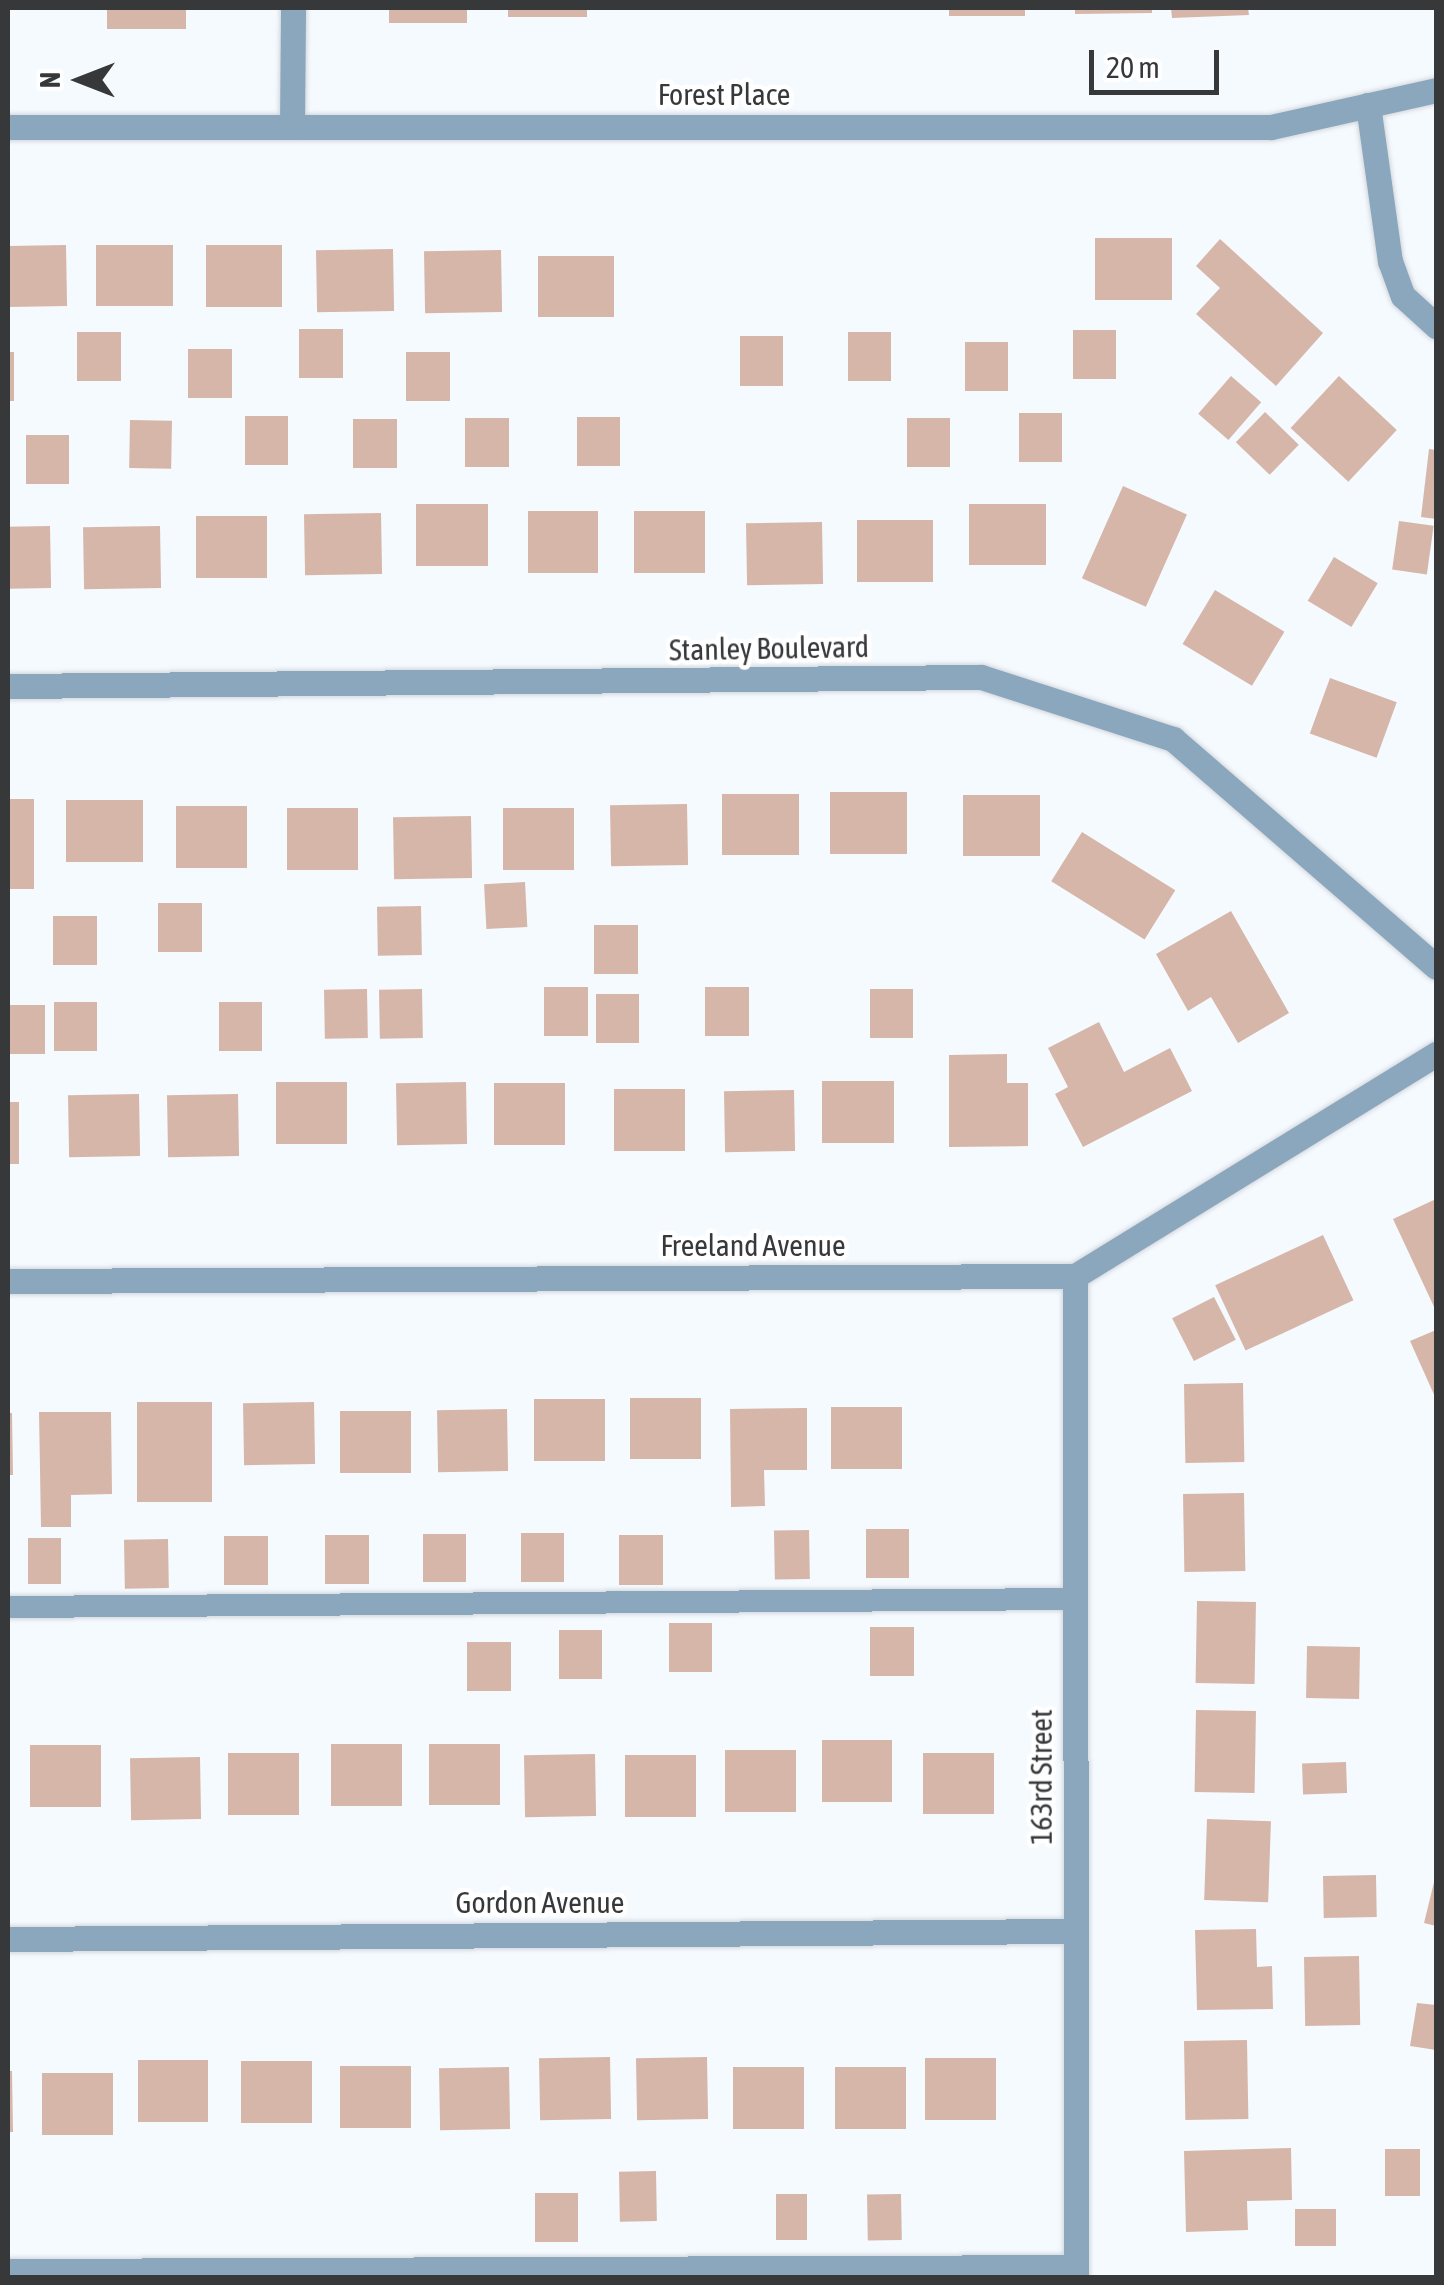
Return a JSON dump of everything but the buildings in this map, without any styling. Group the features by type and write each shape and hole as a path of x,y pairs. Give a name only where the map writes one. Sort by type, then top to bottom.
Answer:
{"street":[{"path":"292,127 293,8"},
{"name":"Forest Place","path":"8,127 1271,127 1436,90"},
{"path":"1368,105 1390,261 1403,296 1436,326"},
{"name":"Stanley Boulevard","path":"8,686 981,677 1173,739 1436,967"},
{"path":"1076,1276 1436,1054"},
{"name":"Freeland Avenue","path":"8,1281 1076,1276"},
{"name":"163rd Street","path":"1076,1276 1076,2272"},
{"name":"Gordon Avenue","path":"8,1939 1073,1931"}],"lane":[{"path":"8,1607 1075,1599"},
{"path":"8,2270 1076,2272"}]}
